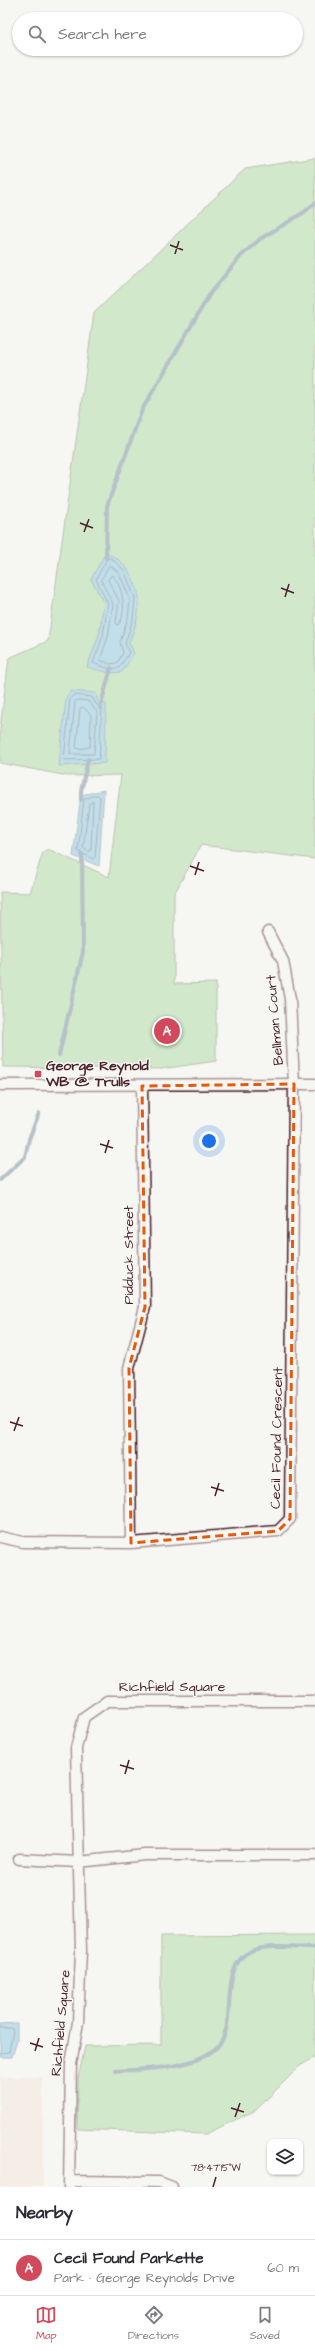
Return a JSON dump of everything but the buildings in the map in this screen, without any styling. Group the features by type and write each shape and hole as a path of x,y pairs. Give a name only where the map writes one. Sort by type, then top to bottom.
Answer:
{"street":[{"name":"Bellman Court","path":"268,932 283,961 290,999 294,1084"},
{"name":"Cecil Found Crescent","path":"0,1537 23,1542 131,1543 278,1531 290,1519 294,1084"},
{"path":"0,1085 142,1086 315,1084"},
{"name":"Pidduck Street","path":"131,1543 129,1368 145,1307 142,1086"},
{"name":"Richfield Square","path":"69,2184 71,2064 78,2022 81,1951 76,1748 84,1717 107,1701 315,1701"},
{"path":"19,1859 78,1862 145,1855 315,1855"},
{"path":"69,2184 159,2182 172,2187"}],"highlighted area":[{"path":"294,1084 290,1519 278,1531 131,1543 129,1368 145,1307 142,1086"}],"shaded area":[{"path":"0,2077 43,2077 43,2187 0,2187"}],"green space":[{"path":"315,158 315,859 201,845 174,894 174,984 216,983 216,1061 161,1069 3,1067 0,892 30,893 43,852 48,849 109,877 121,775 68,776 0,763 0,729 9,658 48,641 94,313 245,169","holes":["91,579 137,620 129,643 87,667 99,635 104,603"]},
{"path":"315,1935 315,2057 300,2066 256,2110 206,2134 77,2129 78,2079 85,2046 161,2045 161,1936"}],"water":[{"path":"105,554 111,555 123,564 132,577 138,591 138,616 129,643 134,653 122,672 110,673 87,667 99,635 104,603 91,579"},
{"path":"71,691 96,693 98,702 106,704 105,763 59,766 66,697"},
{"path":"104,790 99,866 73,856 81,795"},
{"path":"17,2023 17,2040 12,2057 0,2057 0,2024"}],"waterway":[{"path":"106,558 107,506 142,410 211,292 241,256 260,239 303,213 315,203"},
{"path":"100,708 111,668"},
{"path":"81,800 81,791 88,759"},
{"path":"59,1055 83,952 82,854"},
{"path":"0,1180 25,1157 29,1139 39,1113"},
{"path":"116,2071 170,2066 184,2063 209,2054 218,2046 224,2036 227,2024 231,1982 234,1969 241,1958 257,1949 282,1947 315,1948"}],"place":[{"name":"Cecil Found Parkette","path":"167,1031"},
{"name":"George Reynold WB @ Trulls","path":"38,1074"}]}
